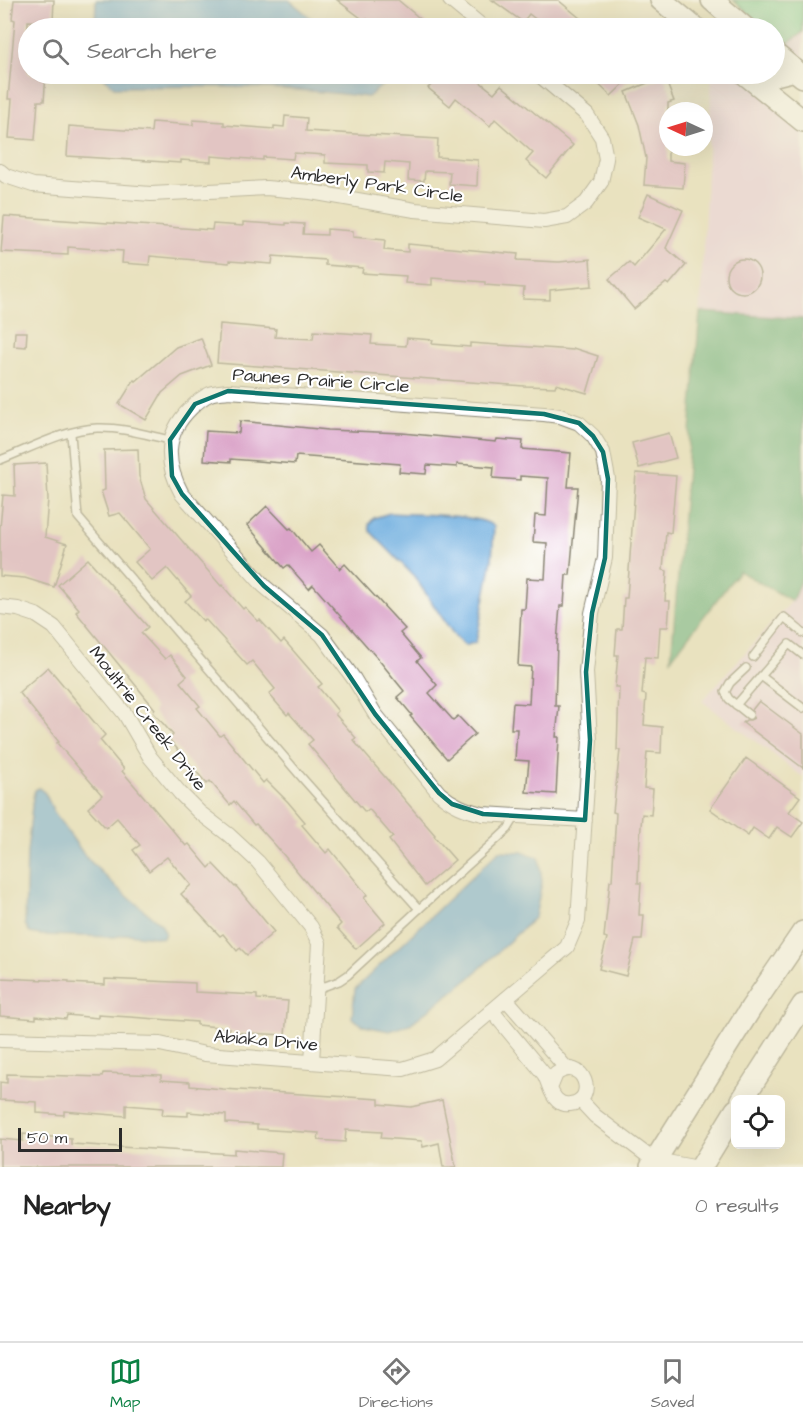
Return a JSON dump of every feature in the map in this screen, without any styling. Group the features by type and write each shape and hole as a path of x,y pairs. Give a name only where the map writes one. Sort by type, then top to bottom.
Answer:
{"main road":[{"path":"711,0 733,18"},
{"path":"669,6 683,18"},
{"path":"669,6 688,18"},
{"path":"785,60 800,70"},
{"path":"785,73 800,70"},
{"path":"757,84 803,121"},
{"path":"656,1165 751,1008 803,932"},
{"path":"745,1095 803,1005"},
{"path":"701,1167 731,1117"}],"street":[{"path":"450,0 472,18"},
{"name":"Amberly Park Circle","path":"0,171 6,176 33,185 151,194 266,188 311,192 415,210 544,221 567,217 586,203 601,182 606,159 602,138 587,115 550,84"},
{"name":"Paunes Prairie Circle","path":"507,999 567,947 578,921 585,820 590,740 586,672 592,613 605,558 608,479 603,452 593,436 579,423 560,416 544,414 228,391 208,395 182,416 171,440 169,456 172,476 182,494 264,586 322,635 354,679 375,714 439,793 452,804 467,811 483,814 585,820"},
{"name":"Moultrie Creek Drive","path":"0,608 18,609 36,615 54,627 125,714 150,757 180,793 258,862 311,927 319,943 312,1062"},
{"path":"507,999 567,1069"},
{"name":"Abiaka Drive","path":"0,1040 160,1044 205,1054 403,1069 435,1059 507,999"},
{"path":"492,1011 544,1074 555,1099 568,1104 580,1100 585,1093 586,1084 583,1076 576,1070 567,1069 556,1074 551,1086"},
{"path":"580,1100 595,1116 656,1165 693,1167"}],"lane":[{"path":"0,460 87,429 104,428 171,440"},
{"path":"71,434 78,517 297,772 419,909"},
{"path":"753,657 784,617 803,633"},
{"path":"736,705 789,644 803,655"},
{"path":"746,668 730,683 725,692 749,716"},
{"path":"761,676 803,708"},
{"path":"317,989 348,975 508,829 516,816"}],"highlighted area":[{"path":"228,391 544,414 579,423 593,436 603,452 608,479 605,558 592,613 586,672 590,740 585,820 483,814 452,804 439,793 375,714 322,635 264,586 182,494 172,476 170,440 195,404"}],"shaded area":[{"path":"803,32 803,87 785,72 785,46"},
{"path":"711,84 775,84 803,107 803,319 700,312 708,156 713,156"},
{"path":"803,574 803,777 702,701 792,601"}],"green space":[{"path":"733,0 803,0 803,32 785,46 785,18 754,18"},
{"path":"700,312 803,319 803,574 792,601 739,571 671,659"}],"water":[{"path":"96,0 289,0 311,18 95,18"},
{"path":"111,84 384,84 368,97 273,88 114,87"},
{"path":"390,513 445,515 474,519 494,526 492,560 476,642 465,646 454,635 414,576 370,531 369,524 374,518"},
{"path":"39,788 45,793 54,812 85,856 115,886 161,924 165,932 163,938 128,934 115,937 30,933 25,924 27,853 33,797 35,790"},
{"path":"499,851 522,852 539,857 542,882 535,917 470,978 410,1024 390,1031 364,1026 352,1018 355,989"}],"building":[{"path":"14,0 54,0 53,18 18,18 18,84 45,84 44,101 38,101 35,140 9,138 12,99 8,99 15,20 12,19"},
{"path":"337,0 398,0 419,18 361,18"},
{"path":"492,0 558,0 580,18 534,18 529,14 526,18 517,18"},
{"path":"483,84 494,93 501,85 573,145 546,178 526,161 533,153 495,119 490,126 456,98 450,106 428,88 431,85"},
{"path":"598,84 624,84 611,96"},
{"path":"645,84 667,84 674,101 659,102 659,156 668,156 668,161 685,163 683,188 644,185 646,158 639,125 626,92"},
{"path":"285,116 307,118 306,131 438,139 437,157 478,160 477,186 449,184 450,172 425,171 424,181 408,180 409,164 385,162 384,173 368,172 368,165 325,163 325,155 294,153 293,159 263,157 263,160 211,156 211,162 181,160 181,163 67,156 69,126 151,132 152,122 193,125 193,120 274,129 274,126 284,127"},
{"path":"648,194 683,210 666,248 686,265 669,285 666,283 634,309 609,279 629,262 634,267 666,229 638,217"},
{"path":"4,216 212,230 213,224 243,226 243,222 304,224 303,234 327,235 327,229 353,231 353,237 385,240 384,250 408,252 408,244 518,254 517,260 559,262 590,259 592,286 550,290 550,300 523,299 524,288 432,278 432,285 405,283 406,276 362,273 363,268 325,265 325,260 273,256 272,264 229,261 229,263 150,256 149,265 122,263 123,251 68,247 68,255 1,252"},
{"path":"743,259 755,264 760,276 755,288 743,293 731,288 726,276 731,264"},
{"path":"220,324 276,329 275,337 313,339 314,331 372,335 371,344 406,346 407,338 433,340 432,344 470,347 470,343 573,350 573,348 598,356 587,393 556,384 555,387 524,386 217,363"},
{"path":"15,332 27,332 26,347 14,346"},
{"path":"201,338 211,365 182,376 162,393 146,420 119,404 134,380 136,381 176,347"},
{"path":"240,421 496,442 497,439 523,441 522,449 571,453 568,487 578,487 570,575 566,575 564,606 560,606 557,643 555,706 559,706 556,737 559,737 556,794 526,792 529,761 515,760 517,729 511,729 513,703 529,704 531,667 518,666 521,609 525,609 527,578 545,579 547,543 533,542 535,515 546,516 548,478 520,476 520,480 493,478 494,467 457,464 457,467 427,465 426,474 399,472 400,464 296,456 295,464 231,459 231,462 204,460 206,431 239,433"},
{"path":"669,433 676,458 639,468 632,443"},
{"path":"138,449 139,476 146,499 221,586 243,609 245,607 258,621 260,620 281,643 284,640 322,684 318,687 338,711 335,714 356,738 353,740 455,860 425,886 389,840 393,837 369,809 365,812 308,744 313,740 269,694 275,689 252,661 247,665 205,619 203,621 185,601 191,596 167,568 152,581 135,562 150,549 120,513 109,516 101,491 105,490 104,450"},
{"path":"46,463 48,499 45,537 67,544 54,587 25,578 0,576 3,495 15,496 14,465"},
{"path":"636,473 676,476 671,533 666,532 663,570 667,571 665,601 670,601 668,627 660,627 658,658 645,657 642,694 646,695 644,725 662,727 661,753 647,752 644,788 653,789 651,815 642,814 639,852 638,883 641,883 639,915 644,915 642,940 635,940 626,976 599,969 607,938 604,937 610,881 612,881 616,813 613,812 620,750 617,750 619,687 615,687 618,655 615,655 617,629 622,629 624,598 627,598"},
{"path":"267,506 289,529 291,528 311,552 319,545 340,569 345,564 405,629 400,633 421,658 417,661 437,685 429,693 453,720 458,716 475,734 447,759 410,716 412,715 397,697 404,691 378,659 313,585 309,589 288,565 284,568 247,525"},
{"path":"88,559 148,627 141,633 165,659 170,655 187,676 180,682 200,706 197,708 220,736 223,734 263,783 266,780 288,802 305,822 302,825 326,853 330,849 367,895 364,898 385,923 356,949 337,928 341,924 277,847 234,801 230,805 210,781 207,784 169,739 173,735 153,712 155,709 76,612 79,609 58,585"},
{"path":"48,667 105,735 100,740 124,769 122,771 186,846 189,844 209,868 213,864 236,886 274,932 247,955 240,948 237,951 223,934 220,936 181,894 191,885 167,857 149,871 133,850 140,845 117,818 106,828 88,808 102,795 57,743 59,742 19,692"},
{"path":"759,701 803,734 803,768 743,723 754,718 752,710"},
{"path":"746,758 800,797 789,812 803,822 792,837 777,827 769,839 753,828 748,836 710,809"},
{"path":"0,978 105,985 105,979 195,983 195,992 257,995 257,999 288,1001 285,1035 228,1032 229,1028 197,1025 197,1022 130,1017 98,1015 98,1018 67,1015 66,1019 36,1016 36,1019 0,1016"},
{"path":"103,1073 161,1075 161,1080 190,1082 190,1086 379,1099 379,1104 411,1107 442,1100 456,1167 443,1167 439,1143 423,1147 422,1141 381,1138 382,1132 346,1130 345,1142 318,1140 319,1133 257,1129 257,1125 226,1123 226,1115 188,1112 188,1116 162,1115 163,1108 126,1105 126,1116 64,1111 64,1115 37,1113 37,1102 0,1100 0,1082 7,1083 7,1074 102,1077"},
{"path":"23,1134 71,1139 71,1144 234,1154 234,1149 282,1153 281,1167 0,1167 0,1139 23,1141"}]}
